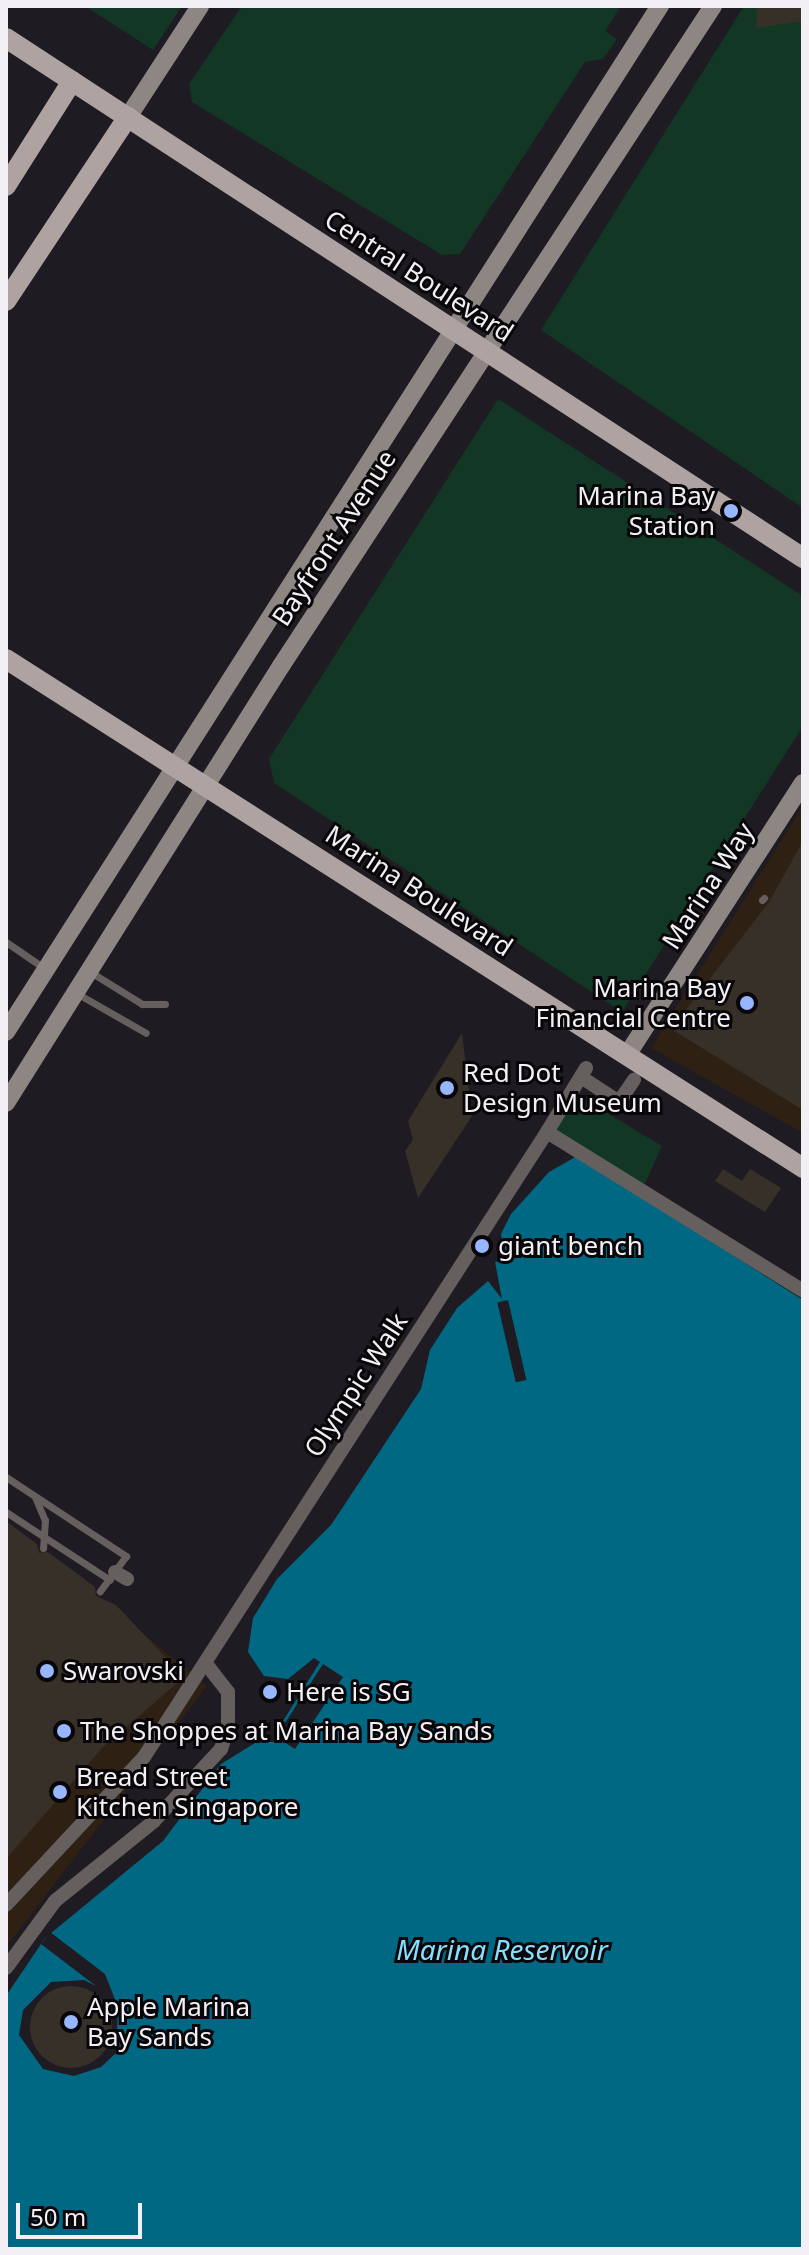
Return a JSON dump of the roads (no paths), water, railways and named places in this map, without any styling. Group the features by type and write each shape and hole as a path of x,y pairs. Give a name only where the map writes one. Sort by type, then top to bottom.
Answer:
{"main road":[{"path":"6,301 200,6"},
{"name":"Bayfront Avenue","path":"6,1032 48,970 173,764 660,6"},
{"name":"Bayfront Avenue","path":"6,1103 92,973 206,785 713,6"},
{"name":"Central Boulevard","path":"6,38 803,558"},
{"path":"6,186 72,81"},
{"name":"Marina Boulevard","path":"6,659 803,1168"},
{"name":"Marina Way","path":"627,1055 803,783"}],"street":[{"name":"Olympic Walk","path":"6,1905 144,1757 583,1072 619,1102 634,1080"},
{"path":"547,1132 803,1291"},
{"path":"6,1968 55,1901 154,1821 221,1749 228,1728 228,1692 206,1664"}],"lane":[{"path":"6,942 48,970"},
{"path":"92,973 142,1004 165,1004"},
{"path":"78,994 146,1033"},
{"path":"6,1477 124,1554 117,1577 100,1591"},
{"path":"34,1495 45,1538 43,1548"},
{"path":"6,1512 45,1538 117,1577"}],"water":[{"name":"Marina Reservoir","path":"577,1156 803,1300 803,2249 6,2249 6,1996 45,1938 163,1841 221,1764 255,1743 285,1741 293,1728 283,1721 320,1662 314,1658 288,1679 264,1676 248,1652 253,1618 277,1579 331,1525 421,1389 430,1350 457,1308 488,1281 502,1299 495,1262 505,1260 501,1234 511,1214 549,1172"}],"place":[{"name":"Marina Bay Station","path":"731,511"},
{"name":"Marina Bay Financial Centre","path":"747,1003"},
{"name":"Red Dot Design Museum","path":"447,1088"},
{"name":"giant bench","path":"482,1246"},
{"name":"Swarovski","path":"47,1671"},
{"name":"Here is SG","path":"270,1692"},
{"name":"The Shoppes at Marina Bay Sands","path":"64,1731"},
{"name":"Bread Street Kitchen Singapore","path":"60,1792"},
{"name":"Apple Marina Bay Sands","path":"71,2022"}]}
